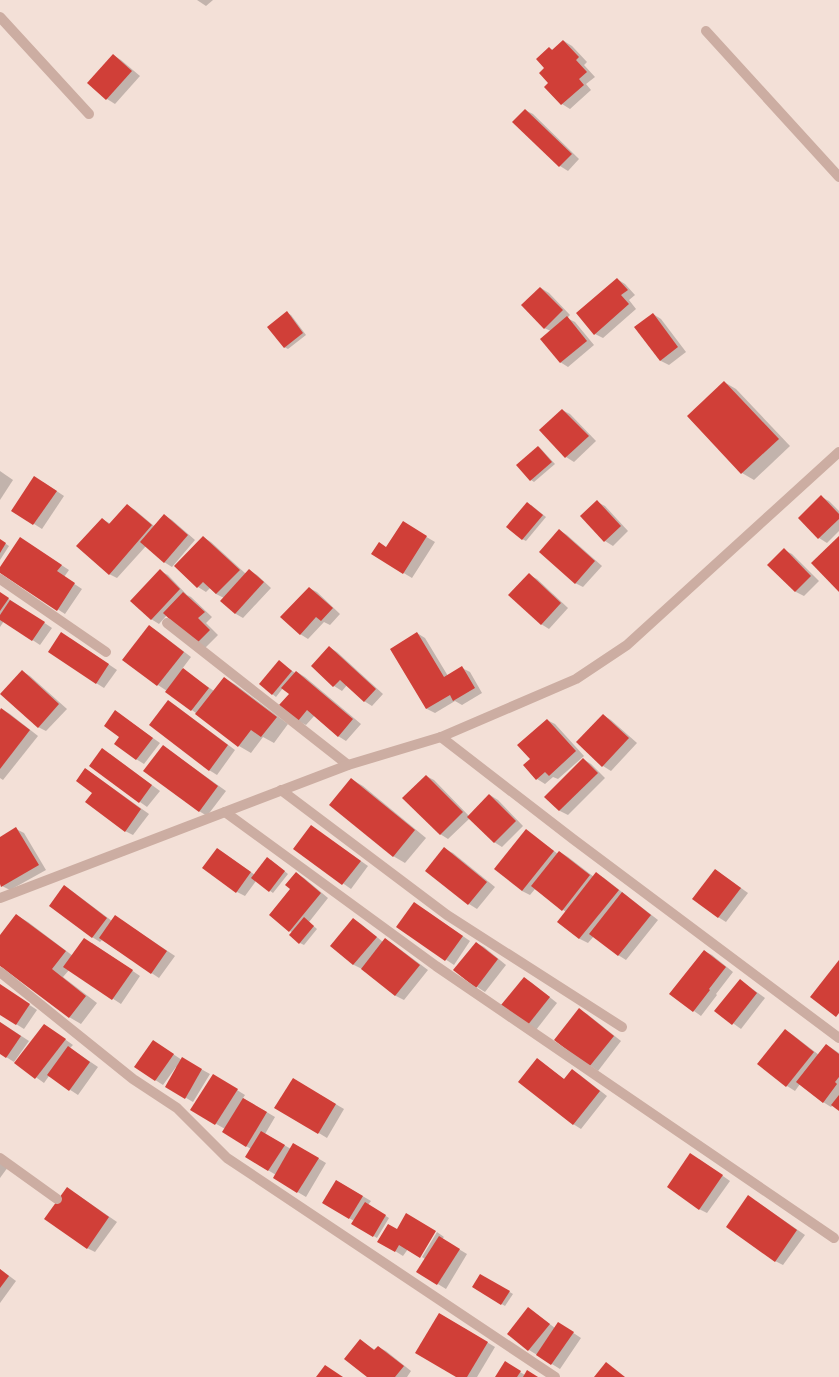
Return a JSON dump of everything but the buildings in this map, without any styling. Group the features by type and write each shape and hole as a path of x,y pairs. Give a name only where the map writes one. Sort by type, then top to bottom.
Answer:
{"street":[{"path":"0,17 89,114"},
{"path":"706,31 839,177"},
{"path":"0,898 348,765 441,737 576,679 626,645 839,452"},
{"path":"0,579 106,652"},
{"path":"167,623 348,765"},
{"path":"441,737 573,839 839,1038"},
{"path":"281,790 447,915 622,1027"},
{"path":"225,812 436,966 834,1238"},
{"path":"0,972 133,1079 177,1108 227,1158 555,1377"},
{"path":"0,1158 57,1199"}]}
